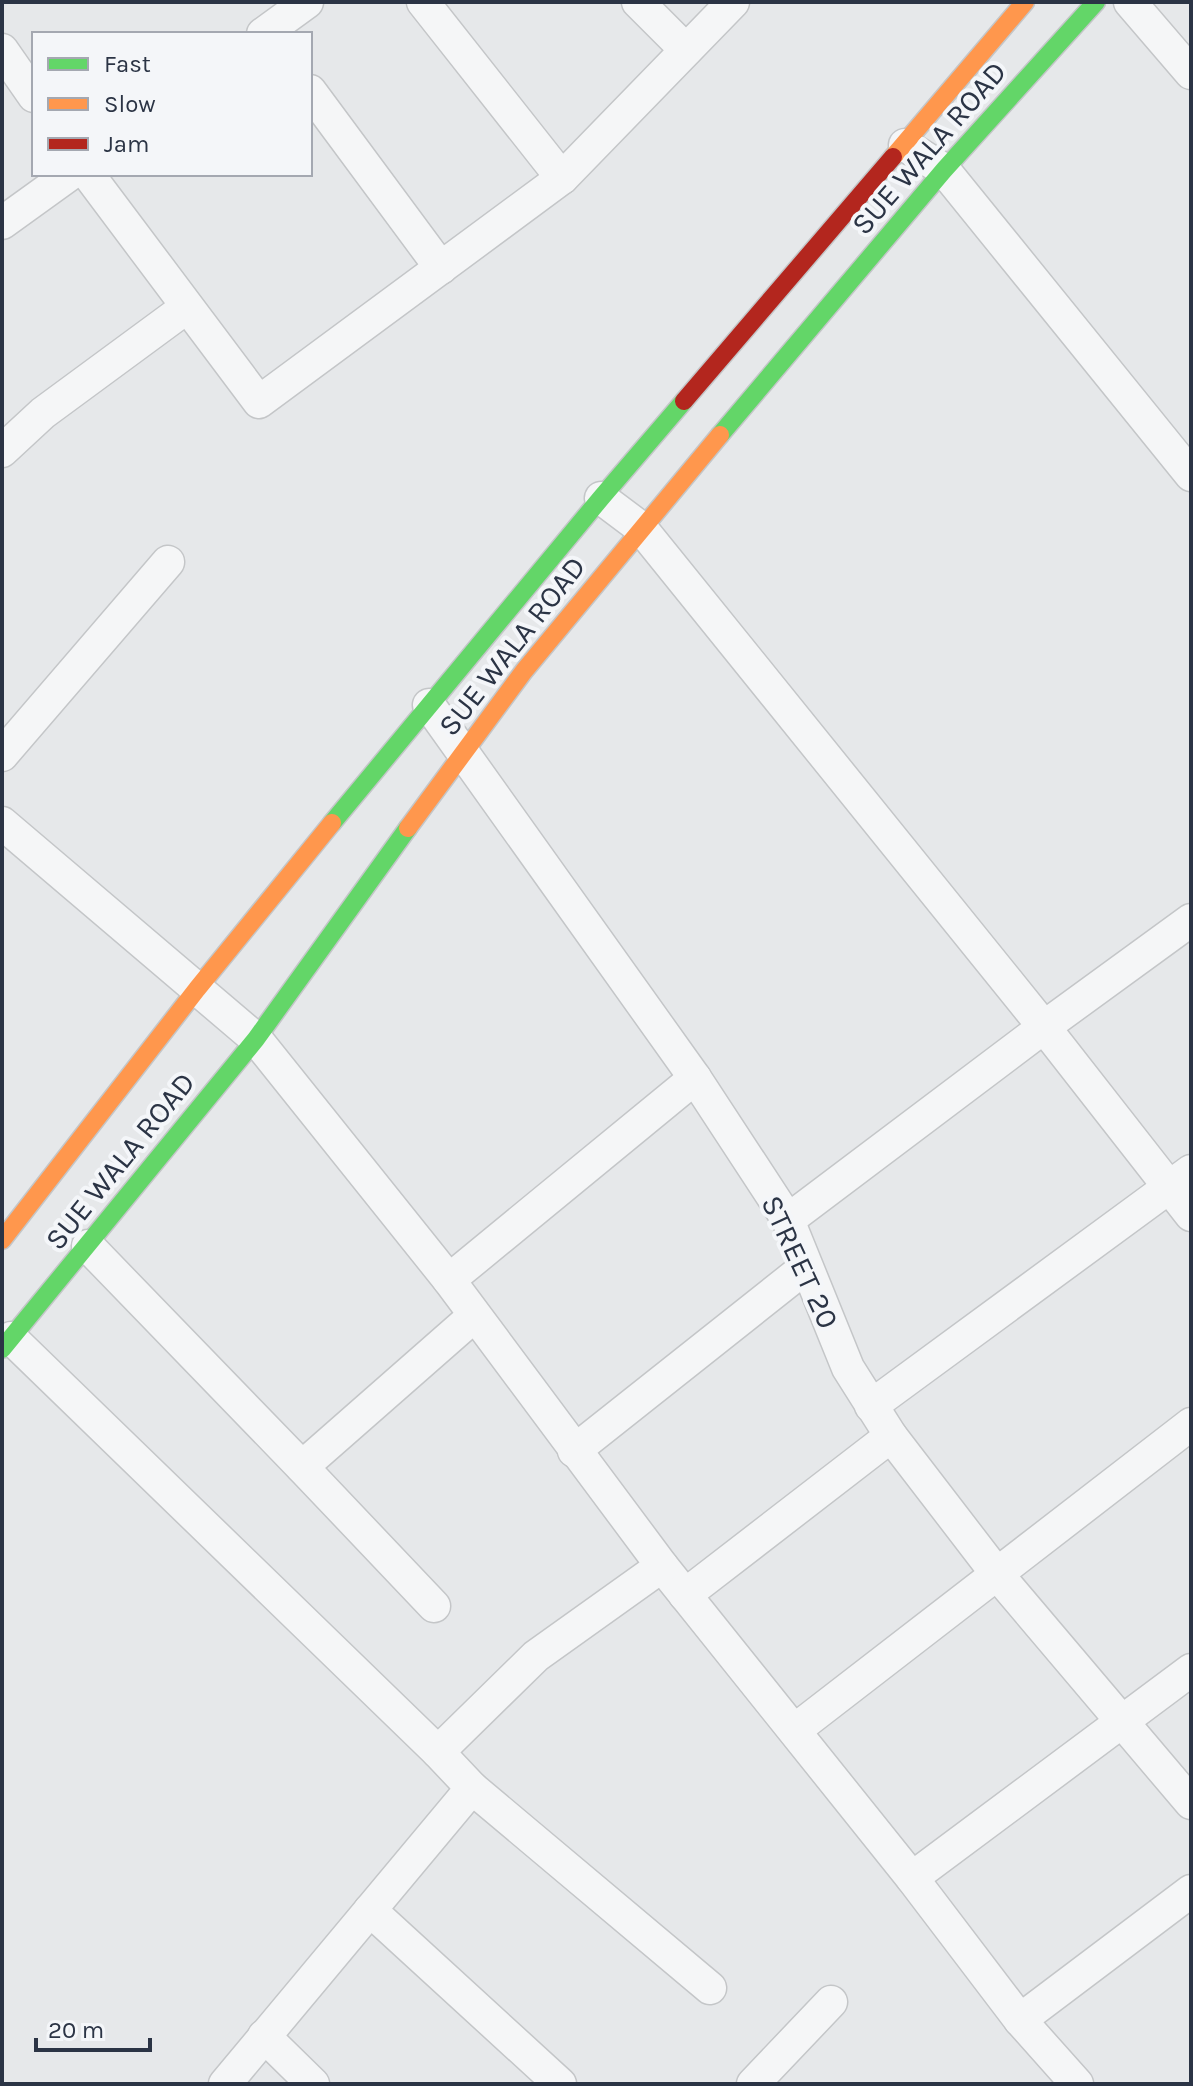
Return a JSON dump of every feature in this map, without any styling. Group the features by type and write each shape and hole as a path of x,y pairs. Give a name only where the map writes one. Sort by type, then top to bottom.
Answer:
{"street":[{"path":"267,32 307,2"},
{"path":"423,2 562,178"},
{"path":"638,2 686,50"},
{"path":"89,176 259,402 562,178 733,2"},
{"path":"2,1240 197,989 429,705 601,498 1025,2"},
{"name":"SUE WALA ROAD","path":"7,1344 256,1039 524,671 944,170 1096,2"},
{"path":"1130,2 1191,73"},
{"path":"2,50 32,93"},
{"path":"312,94 441,268"},
{"path":"905,145 944,170 1191,475"},
{"path":"2,223 67,176"},
{"path":"2,451 43,413 187,307"},
{"path":"601,498 641,528 1044,1027 1180,1179 1191,1215"},
{"path":"2,755 168,562"},
{"name":"STREET 20","path":"429,705 695,1078 788,1220 848,1368 891,1436 997,1574 1191,1803"},
{"path":"2,823 256,1039 449,1280 662,1566 912,1878 1062,2079"},
{"path":"788,1220 1191,920"},
{"path":"449,1280 695,1078"},
{"path":"871,1406 1180,1179"},
{"path":"88,1246 434,1606"},
{"path":"574,1451 806,1267"},
{"path":"302,1467 474,1316"},
{"path":"7,1344 438,1752 472,1788 710,1988"},
{"path":"795,1730 1191,1424"},
{"path":"685,1595 891,1436"},
{"path":"438,1752 536,1656 662,1566"},
{"path":"912,1878 1191,1670"},
{"path":"225,2084 472,1788"},
{"path":"1020,2020 1191,1891"},
{"path":"370,1910 560,2084"},
{"path":"753,2084 831,2002"},
{"path":"264,2036 313,2084"}],"traffic: fast":[{"path":"720,435 944,170 1096,2"},
{"path":"332,823 684,401"},
{"path":"2,1349 256,1039 408,828"}],"traffic: slow":[{"path":"893,157 1025,2"},
{"path":"408,828 524,671 720,435"},
{"path":"2,1240 197,989 332,823"}],"traffic: jam":[{"path":"684,401 893,157"}]}
